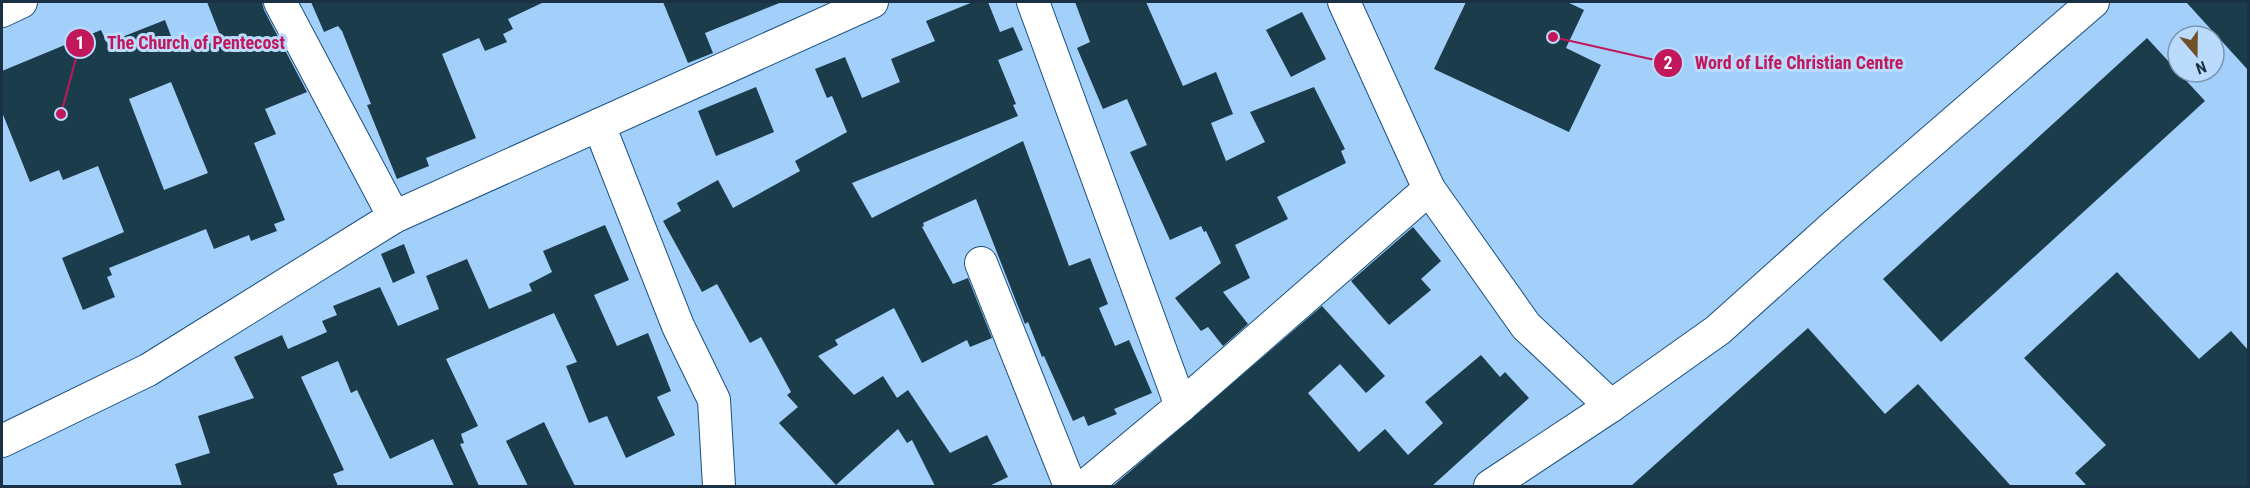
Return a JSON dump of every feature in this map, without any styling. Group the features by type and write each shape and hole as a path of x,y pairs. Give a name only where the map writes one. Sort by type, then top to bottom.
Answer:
{"street":[{"path":"2,11 21,2"},
{"path":"280,2 394,217"},
{"path":"2,441 148,370 394,217 872,2"},
{"path":"1034,2 1181,406"},
{"path":"1344,2 1429,189 1526,326 1611,406"},
{"path":"1490,486 1611,406 1718,330 1835,225 2093,2"},
{"path":"599,125 678,326 714,400 720,486"},
{"path":"1085,486 1181,406 1429,189"},
{"path":"981,263 1070,486"}],"building":[{"path":"207,2 262,2 307,92 265,109 276,134 254,143 285,220 274,224 277,231 251,241 249,235 214,249 206,229 109,268 112,275 107,277 115,297 83,310 62,258 124,232 98,166 63,180 59,170 30,182 2,112 2,71 101,30 107,43 165,20 177,52 220,35","holes":["171,82 208,173 164,190 129,99"]},
{"path":"311,2 544,2 508,19 513,29 503,34 507,42 485,51 479,38 442,54 476,138 426,158 429,166 397,179 367,105 371,104 342,31 338,26 324,32"},
{"path":"663,2 782,2 705,33 713,53 688,63"},
{"path":"973,2 988,2 1000,32 1013,27 1023,50 998,60 1016,104 1013,105 1018,116 852,183 872,218 1023,141 1069,266 1090,258 1108,304 1099,308 1115,346 1129,340 1152,393 1114,409 1117,414 1088,426 1084,416 1073,421 1028,322 1025,324 976,199 923,223 922,227 953,284 968,278 992,338 970,347 967,340 922,363 894,308 835,340 838,345 818,356 854,395 883,376 897,398 908,390 950,453 987,435 1008,477 989,486 935,486 912,440 907,443 898,429 836,485 779,423 798,407 787,395 791,392 761,337 750,343 717,284 702,292 663,221 681,211 677,203 718,180 733,208 800,171 795,161 847,132 832,96 827,98 815,69 845,57 862,98 900,82 891,59 935,41 926,21"},
{"path":"1075,2 1146,2 1183,86 1216,72 1233,114 1211,123 1226,161 1265,142 1250,112 1314,87 1345,149 1341,151 1346,163 1277,197 1288,219 1235,245 1250,278 1223,292 1248,324 1223,346 1208,327 1201,331 1175,298 1221,263 1206,231 1204,232 1201,226 1170,240 1130,152 1147,145 1127,99 1103,109 1077,48 1090,42"},
{"path":"1466,2 1567,2 1584,10 1566,48 1601,65 1569,132 1434,69"},
{"path":"2186,2 2248,2 2248,70 2226,46 2226,24 2206,24"},
{"path":"1302,12 1326,59 1291,77 1266,30"},
{"path":"2147,38 2166,59 2166,84 2189,84 2205,101 1941,342 1883,279"},
{"path":"756,87 774,132 716,156 698,111"},
{"path":"605,225 629,280 594,295 617,346 648,333 671,391 657,397 675,435 626,458 607,416 589,423 566,366 577,362 554,313 446,359 478,426 461,434 464,443 460,444 479,486 454,486 433,439 390,459 357,390 351,393 338,361 301,377 344,470 333,474 338,486 182,486 175,464 210,453 198,416 254,398 234,357 282,335 288,349 327,332 322,321 337,315 333,306 380,287 398,326 439,309 426,276 467,259 489,309 532,291 529,284 552,272 543,251"},
{"path":"1413,227 1441,261 1421,279 1431,290 1389,325 1351,281"},
{"path":"404,244 415,273 393,283 381,254"},
{"path":"2117,272 2199,359 2231,331 2248,350 2248,486 2087,486 2075,473 2106,445 2024,358"},
{"path":"1322,306 1385,376 1366,393 1340,364 1308,393 1359,452 1385,429 1408,455 1443,423 1425,402 1481,355 1500,377 1505,372 1529,398 1432,486 1113,486"},
{"path":"1808,328 1885,414 1918,384 2011,486 1631,486"},
{"path":"544,422 575,486 528,486 506,441"}],"place":[{"name":"Word of Life Christian Centre","path":"1553,37"},
{"name":"The Church of Pentecost","path":"61,114"}]}
